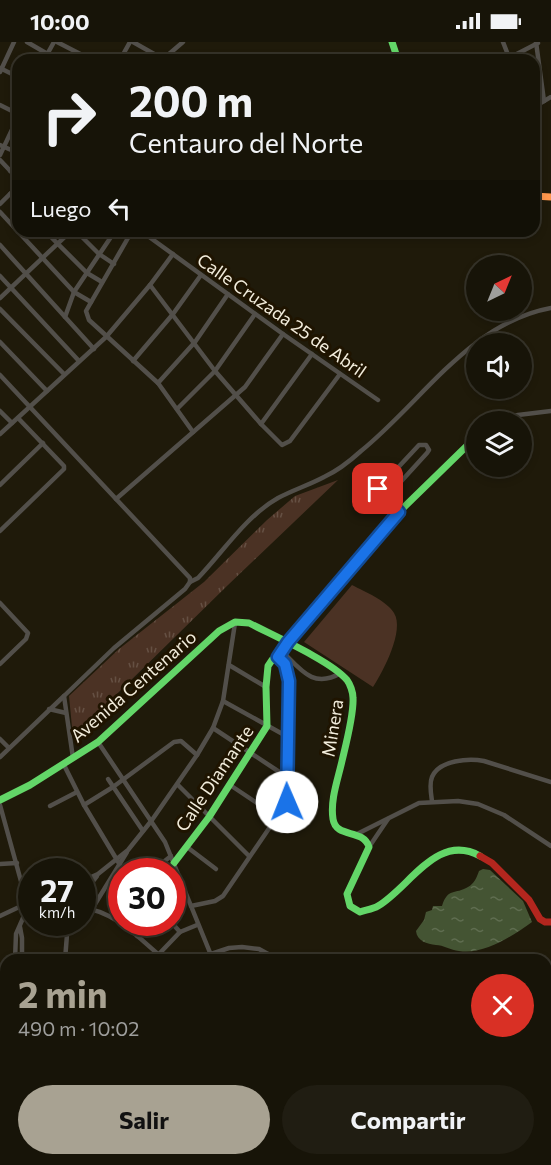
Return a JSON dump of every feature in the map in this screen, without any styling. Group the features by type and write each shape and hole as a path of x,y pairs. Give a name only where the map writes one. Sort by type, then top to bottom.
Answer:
{"street":[{"path":"1,69 14,42"},
{"path":"27,42 47,54 55,42 80,54"},
{"path":"131,42 154,54"},
{"path":"169,54 183,42"},
{"path":"518,54 538,42"},
{"path":"540,62 544,101"},
{"path":"540,103 551,97"},
{"path":"0,155 12,127"},
{"path":"0,160 10,171"},
{"path":"0,193 5,199"},
{"path":"0,204 10,194"},
{"path":"0,212 12,225"},
{"path":"23,237 74,292 91,302"},
{"path":"51,237 87,273 102,282"},
{"path":"0,298 65,237"},
{"path":"82,237 99,254 114,264"},
{"path":"65,317 74,292 111,237"},
{"path":"129,237 86,311 88,320 158,382 193,432"},
{"name":"Calle Cruzada 25 de Abril","path":"149,237 378,400"},
{"path":"0,246 94,349"},
{"path":"0,434 106,337 173,254"},
{"path":"133,361 173,314 201,275"},
{"path":"0,276 79,362"},
{"path":"150,285 215,371 282,445 290,441 340,374"},
{"path":"158,382 195,342 228,294"},
{"path":"0,757 114,648 185,589 190,582 198,578 260,512 277,499 325,477 362,450 462,354 493,331 538,311 551,308"},
{"path":"0,309 64,374"},
{"path":"177,408 215,371 255,314"},
{"path":"116,499 236,396 254,377 283,334"},
{"path":"0,342 47,391"},
{"path":"261,424 312,354"},
{"path":"0,375 188,574 190,582"},
{"path":"0,411 12,423"},
{"path":"532,413 551,411"},
{"path":"0,531 64,469 64,466 18,418"},
{"path":"0,484 43,443"},
{"path":"386,498 427,453 429,450 426,445 418,445 380,486 379,492 399,512"},
{"name":"Calle Diamante","path":"174,858 187,847 209,817 267,726 266,687 270,662 280,654 399,512 466,446"},
{"path":"0,603 28,633 26,639 0,664"},
{"path":"119,858 128,850 178,785 213,728 223,701 235,622 249,623 288,642 341,673"},
{"name":"Avenida Centenario","path":"0,800 64,765 98,742 219,631 235,622"},
{"path":"280,654 316,680 326,681 341,673"},
{"path":"191,906 215,901 223,896 286,806 289,797 287,777 288,675 280,654"},
{"path":"229,665 266,687"},
{"name":"Minera","path":"341,673 349,682 353,698 346,744 332,805 333,822 340,831 357,834"},
{"path":"64,696 73,758"},
{"path":"223,701 288,737"},
{"path":"49,709 66,713"},
{"path":"213,728 287,777"},
{"path":"0,740 9,748"},
{"path":"84,804 113,787 178,741 184,743 197,755"},
{"path":"98,742 152,820 172,858"},
{"path":"432,801 431,782 434,773 461,760 484,761 551,782"},
{"path":"64,765 116,858"},
{"path":"108,779 143,831"},
{"path":"178,785 249,856"},
{"path":"230,785 278,817"},
{"path":"50,806 77,792"},
{"path":"357,834 412,805 432,801 467,802 493,810 551,846"},
{"path":"0,805 18,863 0,864"},
{"path":"388,818 369,847 347,894 349,903 356,911 363,912 378,907 431,858 466,851 477,854 492,863 529,900 540,919 551,922"},
{"path":"357,834 366,838 369,847"},
{"path":"187,847 216,869"},
{"path":"124,858 128,850"},
{"path":"96,877 108,867"},
{"path":"96,904 108,885"},
{"path":"186,893 197,925 211,954 229,948 252,947 271,954"},
{"path":"0,916 18,907"},
{"path":"186,930 197,925"},
{"path":"15,954 18,930"},
{"path":"22,936 22,954"},
{"path":"65,954 67,936"},
{"path":"137,936 157,954"},
{"path":"159,954 176,936"}],"green space":[{"path":"338,480 73,737 69,696 119,649 204,582 295,496"},
{"path":"352,585 386,604 397,620 395,640 373,687 304,642"}],"water":[{"path":"490,870 523,901 532,922 498,943 479,950 459,951 420,940 416,931 424,920 426,912 432,910 433,906 442,906 449,894 470,886 479,871"}],"traffic: fast":[{"path":"392,42 396,54"},
{"path":"178,858 209,817 267,726 266,687 268,666 272,660 278,657 288,642 399,512 466,447"},
{"path":"0,800 30,785 98,742 219,631 235,622 249,623 328,665 347,680 351,688 352,712 333,797 332,812 335,825 339,829 361,837 369,847 347,894 350,906 360,912 378,906 437,856 450,851 465,850 480,856"}],"traffic: slow":[{"path":"540,196 551,197"}],"traffic: jam":[{"path":"480,856 492,863 529,900 540,919 551,922"}],"route":[{"path":"287,802 289,797 287,777 289,681 285,664 278,657 288,642 399,512 378,489"}]}
